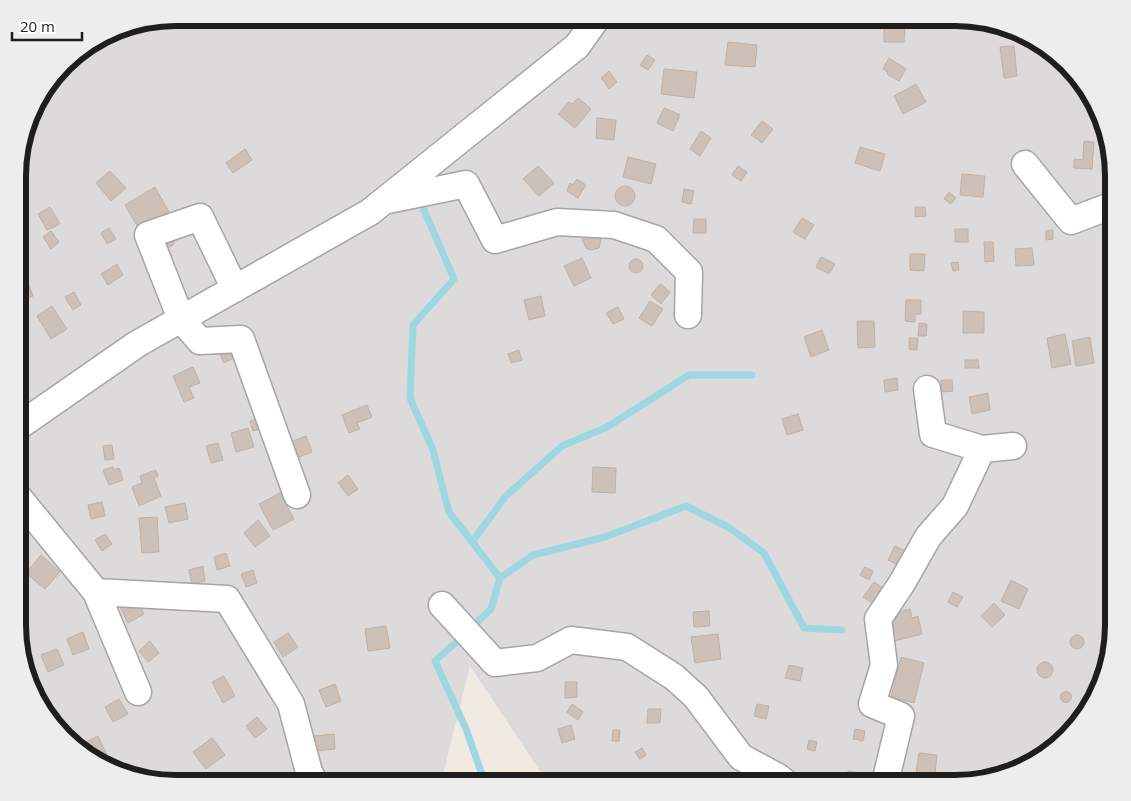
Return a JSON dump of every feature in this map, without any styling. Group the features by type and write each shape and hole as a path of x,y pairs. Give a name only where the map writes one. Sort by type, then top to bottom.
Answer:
{"street":[{"path":"27,421 137,344 370,212 577,46 591,27"},
{"path":"1025,164 1071,221 1104,208"},
{"path":"384,200 466,184 495,240 557,222 614,225 656,239 689,272 688,315"},
{"path":"235,289 200,217 148,234 181,320 200,341 241,339 297,495"},
{"path":"928,389 933,434 982,449 1013,446"},
{"path":"887,775 901,716 872,704 884,664 878,620 928,537 955,506 982,449"},
{"path":"27,507 96,592 138,692"},
{"path":"96,592 227,599 292,704 310,774"},
{"path":"442,605 495,663 537,658 571,640 627,647 674,677 696,697 741,757 774,775"}],"shaded area":[{"path":"176,26 965,27 1003,34 1030,46 1061,70 1085,101 1100,137 1104,166 1104,635 1097,673 1085,700 1061,731 1030,755 1003,767 984,772 955,775 542,774 470,666 443,774 166,774 147,772 128,767 101,755 70,731 51,708 31,664 27,635 26,176 34,128 46,101 63,77 77,63 101,46 137,31"}],"building":[{"path":"884,27 905,27 904,42 884,42"},
{"path":"728,42 757,45 755,67 725,65"},
{"path":"1014,46 1017,76 1004,78 1000,47"},
{"path":"647,55 655,60 648,70 640,65"},
{"path":"889,58 906,69 899,81 887,74 888,72 883,69"},
{"path":"664,69 697,72 694,98 661,94"},
{"path":"609,71 617,82 609,89 601,78"},
{"path":"916,84 926,102 903,114 894,96"},
{"path":"578,98 591,109 575,128 558,114 569,102 572,104"},
{"path":"664,108 680,115 673,131 657,123"},
{"path":"597,118 616,120 614,140 596,138"},
{"path":"762,121 773,129 762,143 751,135"},
{"path":"701,131 711,138 700,156 690,149"},
{"path":"1084,141 1094,142 1092,169 1074,168 1074,159 1083,160"},
{"path":"860,147 885,154 880,171 855,163"},
{"path":"245,149 252,160 233,173 226,163"},
{"path":"628,157 656,164 651,184 623,177"},
{"path":"538,166 554,183 539,196 523,179"},
{"path":"738,166 747,172 741,181 732,175"},
{"path":"110,171 126,188 111,201 96,183"},
{"path":"962,174 985,176 983,197 960,195"},
{"path":"577,179 586,185 578,198 567,191 570,183 573,185"},
{"path":"625,186 632,189 635,196 632,203 625,206 618,203 615,196 618,189"},
{"path":"155,187 169,212 139,229 125,205"},
{"path":"684,189 694,191 691,204 682,202"},
{"path":"949,192 956,198 951,204 944,199"},
{"path":"50,207 60,224 47,230 38,214"},
{"path":"915,207 925,207 926,216 915,217"},
{"path":"802,218 814,225 805,239 793,232"},
{"path":"694,219 706,219 706,233 693,233"},
{"path":"109,228 116,239 107,244 101,233"},
{"path":"955,229 968,229 968,242 955,242"},
{"path":"1053,230 1053,239 1046,240 1046,231"},
{"path":"51,231 59,242 51,249 43,237"},
{"path":"158,234 175,239 173,245 163,248"},
{"path":"600,235 599,248 590,250 586,248 582,240 584,236"},
{"path":"984,242 993,242 994,261 985,262"},
{"path":"1032,248 1034,265 1016,266 1015,249"},
{"path":"910,254 925,254 924,271 910,270"},
{"path":"821,257 835,264 829,274 816,267"},
{"path":"582,258 591,278 574,286 564,266"},
{"path":"633,259 639,259 643,266 639,273 633,273 629,269 629,263"},
{"path":"958,262 959,270 953,271 951,263"},
{"path":"117,264 123,275 108,285 101,274"},
{"path":"26,279 33,296 26,298"},
{"path":"660,284 670,292 661,304 651,295"},
{"path":"74,292 81,305 73,310 65,297"},
{"path":"541,296 545,316 529,320 524,300"},
{"path":"906,300 921,300 921,314 915,314 915,322 905,321"},
{"path":"650,301 663,309 652,326 639,318"},
{"path":"52,306 67,329 51,339 37,316"},
{"path":"618,307 624,319 613,324 606,313"},
{"path":"963,311 984,312 984,333 963,333"},
{"path":"857,321 874,321 875,347 858,348"},
{"path":"919,323 927,324 926,336 918,336"},
{"path":"26,328 27,328 28,355 26,355"},
{"path":"822,330 829,350 811,357 804,337"},
{"path":"1065,334 1071,364 1052,368 1047,338"},
{"path":"1090,337 1094,363 1076,366 1072,341"},
{"path":"909,338 918,338 917,350 909,349"},
{"path":"231,345 237,356 224,363 219,352"},
{"path":"519,350 522,360 511,363 508,354"},
{"path":"965,360 978,360 979,368 965,368"},
{"path":"193,367 200,383 189,387 194,398 184,402 173,376"},
{"path":"897,378 898,390 885,392 884,380"},
{"path":"941,380 952,380 953,391 942,392"},
{"path":"988,393 990,410 972,414 969,397"},
{"path":"367,405 372,417 357,423 360,429 349,433 342,415"},
{"path":"798,414 803,430 787,435 782,419"},
{"path":"257,419 260,429 253,431 250,421"},
{"path":"248,428 254,447 236,452 231,433"},
{"path":"306,436 312,452 294,459 288,443"},
{"path":"218,443 223,460 211,463 206,446"},
{"path":"112,445 114,459 105,460 103,446"},
{"path":"113,467 113,470 119,468 123,480 109,485 103,470"},
{"path":"593,467 616,468 615,493 592,492"},
{"path":"156,470 158,476 154,478 161,496 139,506 132,487 142,483 140,476"},
{"path":"348,475 358,489 348,496 338,483"},
{"path":"280,493 294,519 273,530 259,504"},
{"path":"102,502 105,516 91,519 88,505"},
{"path":"185,503 188,519 169,523 165,507"},
{"path":"157,517 159,552 142,553 139,518"},
{"path":"258,520 270,536 255,547 244,533"},
{"path":"105,534 112,544 102,551 95,540"},
{"path":"895,546 909,553 902,567 888,560"},
{"path":"226,553 230,566 217,570 214,557"},
{"path":"41,555 60,572 45,589 27,572"},
{"path":"203,566 205,581 192,584 189,570"},
{"path":"865,567 873,571 869,580 860,575"},
{"path":"253,570 257,583 246,587 241,574"},
{"path":"1011,580 1028,589 1019,609 1001,601"},
{"path":"874,582 891,593 880,608 863,597"},
{"path":"953,592 963,597 957,607 948,602"},
{"path":"135,596 144,614 128,623 119,605"},
{"path":"994,603 1005,615 992,627 981,616"},
{"path":"910,609 912,618 918,616 922,634 890,642 886,624 893,622 891,614"},
{"path":"709,611 710,626 694,627 693,612"},
{"path":"386,626 390,648 368,651 365,629"},
{"path":"83,632 89,649 73,655 67,639"},
{"path":"288,633 298,647 283,657 274,642"},
{"path":"718,634 721,659 695,663 691,637"},
{"path":"1074,635 1080,635 1084,642 1080,649 1074,649 1070,645 1070,639"},
{"path":"150,641 159,653 148,662 139,651"},
{"path":"57,649 64,665 48,672 41,655"},
{"path":"901,657 924,663 914,703 891,697"},
{"path":"1042,662 1048,662 1053,667 1051,676 1042,678 1037,673 1037,667"},
{"path":"789,665 803,668 800,681 785,678"},
{"path":"224,676 235,696 223,703 212,682"},
{"path":"565,682 577,682 577,697 565,698"},
{"path":"335,684 341,701 326,707 319,690"},
{"path":"1066,691 1072,697 1066,703 1060,697"},
{"path":"119,699 128,714 113,722 105,707"},
{"path":"572,704 583,712 578,720 567,712"},
{"path":"757,704 769,706 766,719 754,716"},
{"path":"648,709 661,709 660,723 647,723"},
{"path":"59,713 65,726 63,724 56,714"},
{"path":"257,717 267,729 255,738 246,726"},
{"path":"571,725 575,739 562,743 558,729"},
{"path":"855,729 865,731 863,741 853,739"},
{"path":"613,730 620,730 619,741 612,741"},
{"path":"334,734 335,749 315,751 314,736"},
{"path":"98,736 107,755 101,755 84,743"},
{"path":"212,738 225,755 206,769 193,752"},
{"path":"809,740 817,742 815,751 807,749"},
{"path":"642,748 646,755 640,759 635,752"},
{"path":"919,753 937,755 935,774 916,773"},
{"path":"848,771 871,775 847,775"}],"waterway":[{"path":"424,210 454,279 413,325 410,398 433,450 449,512 500,578 491,609 471,628"},
{"path":"472,542 505,497 562,446 607,427 689,375 752,375"},
{"path":"500,578 533,555 605,537 686,506 728,527 764,553 804,628 842,630"},
{"path":"463,636 435,661 466,729 482,774"}]}
